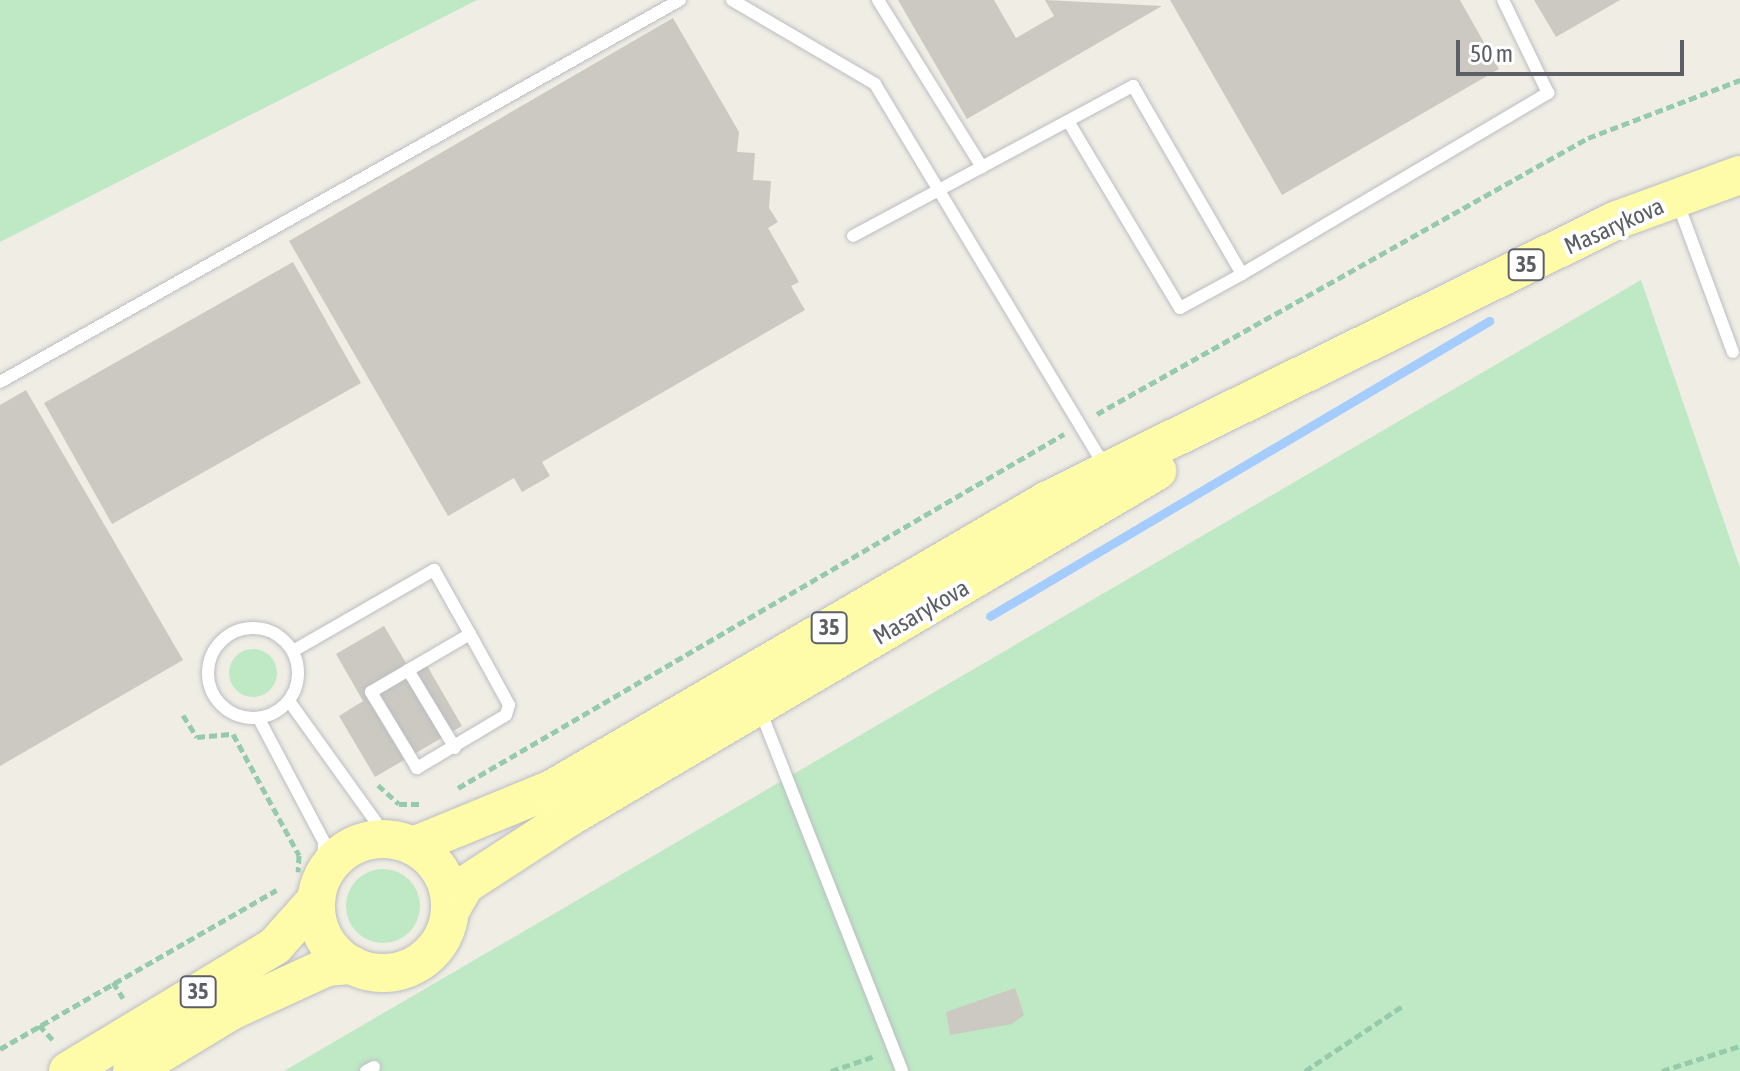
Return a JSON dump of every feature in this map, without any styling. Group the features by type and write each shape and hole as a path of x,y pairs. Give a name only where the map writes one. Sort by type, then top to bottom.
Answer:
{"main road":[{"name":"Masarykova","path":"68,1071 275,946 306,886 350,847 401,843 552,789 1319,370 1617,220 1740,175"},
{"name":"Masarykova","path":"132,1071 231,1011 327,967 352,965 391,972 415,964 435,947 465,885 759,707 1114,482"},
{"path":"401,843 442,873 450,911"},
{"path":"306,886 325,938 352,965"}],"lane":[{"path":"0,382 680,0"},
{"path":"732,0 875,84 1114,482"},
{"path":"878,0 982,167"},
{"path":"1068,121 1180,308 1548,93 1503,0"},
{"path":"853,236 1133,86 1242,274"},
{"path":"1676,198 1733,352"},
{"path":"293,651 434,570 470,634 509,705 506,715 417,768 371,692 470,634"},
{"path":"259,719 289,701 297,685 293,651 265,629 247,628 217,645 208,679 214,696 226,709 259,719 324,842 306,886"},
{"path":"408,670 455,748"},
{"path":"289,701 357,794 401,843"},
{"path":"759,707 902,1071"}],"path":[{"path":"445,796 1080,424 1588,138 1740,80"},
{"path":"0,1049 306,886 299,855 233,734 197,737 183,715"},
{"path":"357,794 375,782 399,804 431,804"},
{"path":"290,838 313,823"},
{"path":"1305,1071 1404,1005"},
{"path":"1662,1071 1740,1046"},
{"path":"831,1071 894,1049"}],"green space":[{"path":"0,0 477,0 0,242"},
{"path":"1641,280 1740,568 1740,1071 284,1071"},
{"path":"253,649 270,656 277,673 270,690 253,697 236,690 229,673 236,656"},
{"path":"383,869 397,872 409,880 417,892 420,906 417,920 409,932 397,940 383,943 369,940 357,932 349,920 346,906 349,892 357,880 369,872"}],"building":[{"path":"898,0 994,0 1016,38 1054,16 1045,0 1162,6 967,119"},
{"path":"1170,0 1460,0 1499,69 1282,195"},
{"path":"1534,0 1620,0 1556,37"},
{"path":"673,18 739,132 737,152 755,153 753,180 771,181 769,208 778,222 768,228 799,282 791,286 805,310 542,462 550,476 522,492 514,478 448,516 289,241"},
{"path":"293,262 361,383 112,524 44,403"},
{"path":"26,390 183,660 0,766 0,405"},
{"path":"384,626 412,673 426,664 462,726 375,777 339,716 363,701 336,654"},
{"path":"1015,988 1024,1015 1012,1024 950,1035 946,1012"}],"waterway":[{"path":"990,616 1489,321"}]}
